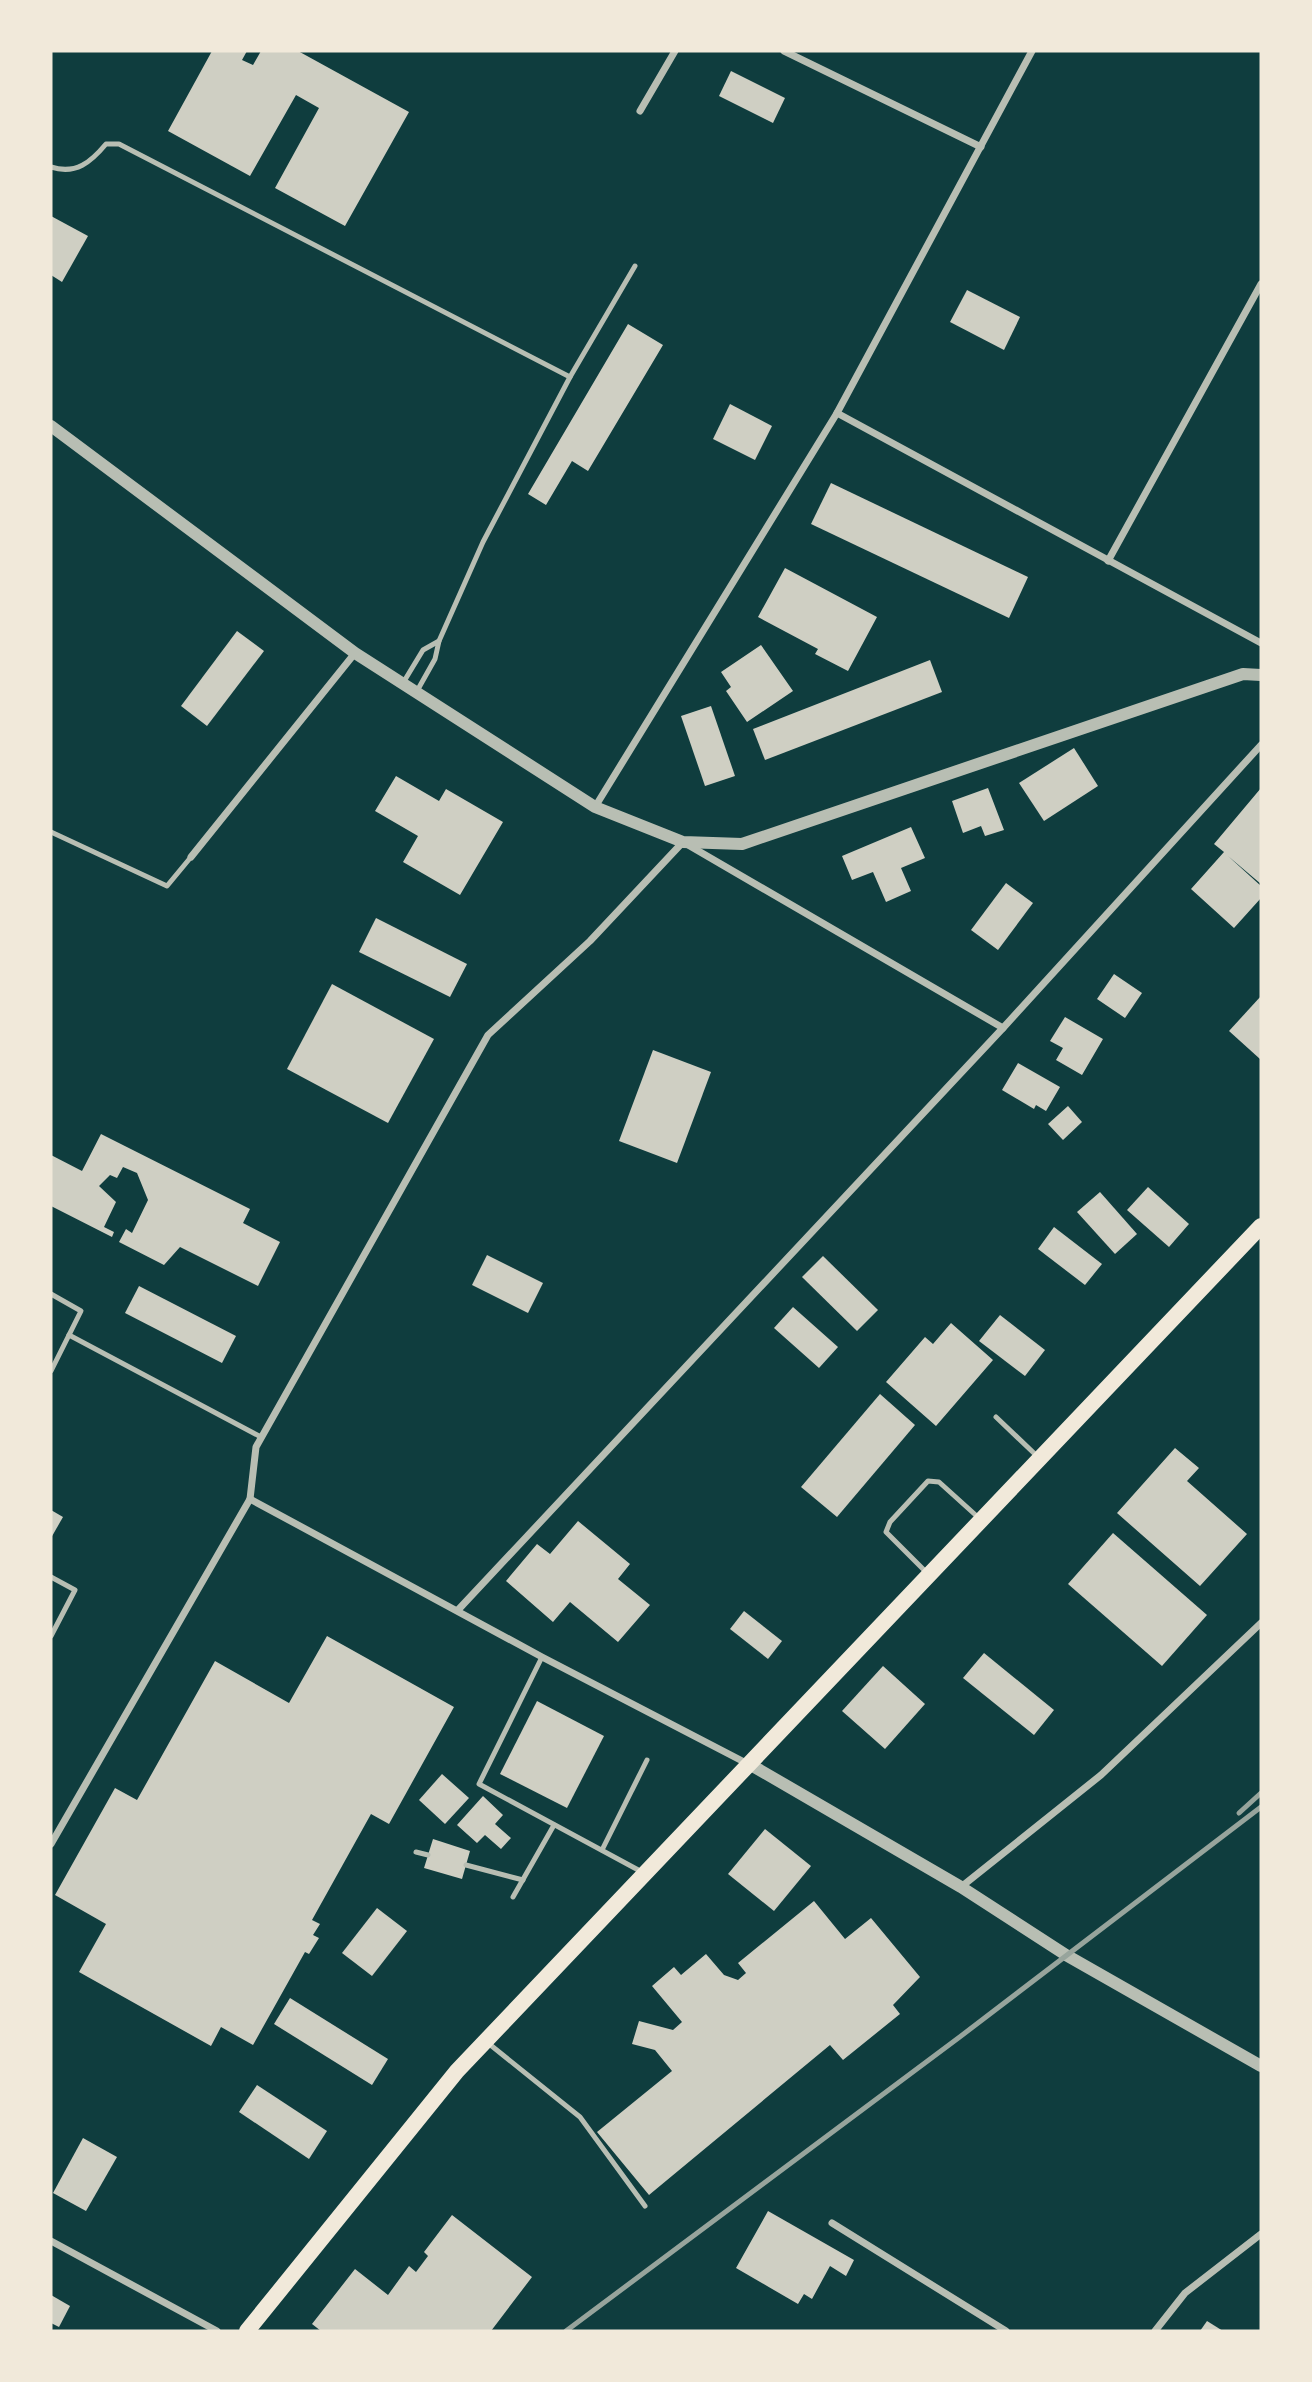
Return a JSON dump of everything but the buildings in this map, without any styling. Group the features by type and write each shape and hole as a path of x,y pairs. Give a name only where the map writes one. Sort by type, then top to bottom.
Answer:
{"main road":[{"path":"247,2331 457,2071 1261,1226"}],"street":[{"path":"640,110 675,51"},
{"path":"784,51 981,147"},
{"path":"595,807 837,413 1032,51"},
{"path":"1108,561 1261,284"},
{"path":"837,413 1261,643"},
{"path":"51,426 355,653 416,694 595,807 683,842 1003,1028"},
{"path":"191,858 355,653"},
{"path":"51,1844 250,1499 256,1447 261,1437 488,1035 590,941 683,842 741,844 1243,674 1261,675"},
{"path":"458,1610 1003,1028 1261,745"},
{"path":"250,1499 542,1657 751,1765 961,1887 1066,1955 1261,2066"},
{"path":"961,1887 1101,1775 1261,1623"},
{"path":"832,2223 1006,2331"},
{"path":"1155,2331 1185,2293 1261,2234"},
{"path":"51,2241 218,2331"}],"lane":[{"path":"51,167 60,170 81,167 106,144 119,144 570,377"},
{"path":"416,694 435,659 439,640 483,542 570,377 635,266"},
{"path":"402,685 423,650 439,640"},
{"path":"51,832 167,886 191,858"},
{"path":"51,1294 81,1311 51,1371"},
{"path":"69,1335 261,1437"},
{"path":"996,1417 1041,1459"},
{"path":"930,1576 886,1532 890,1522 928,1481 939,1482 982,1521"},
{"path":"51,1577 75,1590 51,1636"},
{"path":"542,1657 479,1784 645,1874"},
{"path":"601,1850 647,1760"},
{"path":"513,1897 554,1825"},
{"path":"416,1852 428,1855"},
{"path":"466,1865 523,1880"},
{"path":"485,2041 580,2117 645,2206"}],"railway":[{"path":"1239,1813 1261,1793"},
{"path":"566,2331 961,2036 1261,1807"}]}
